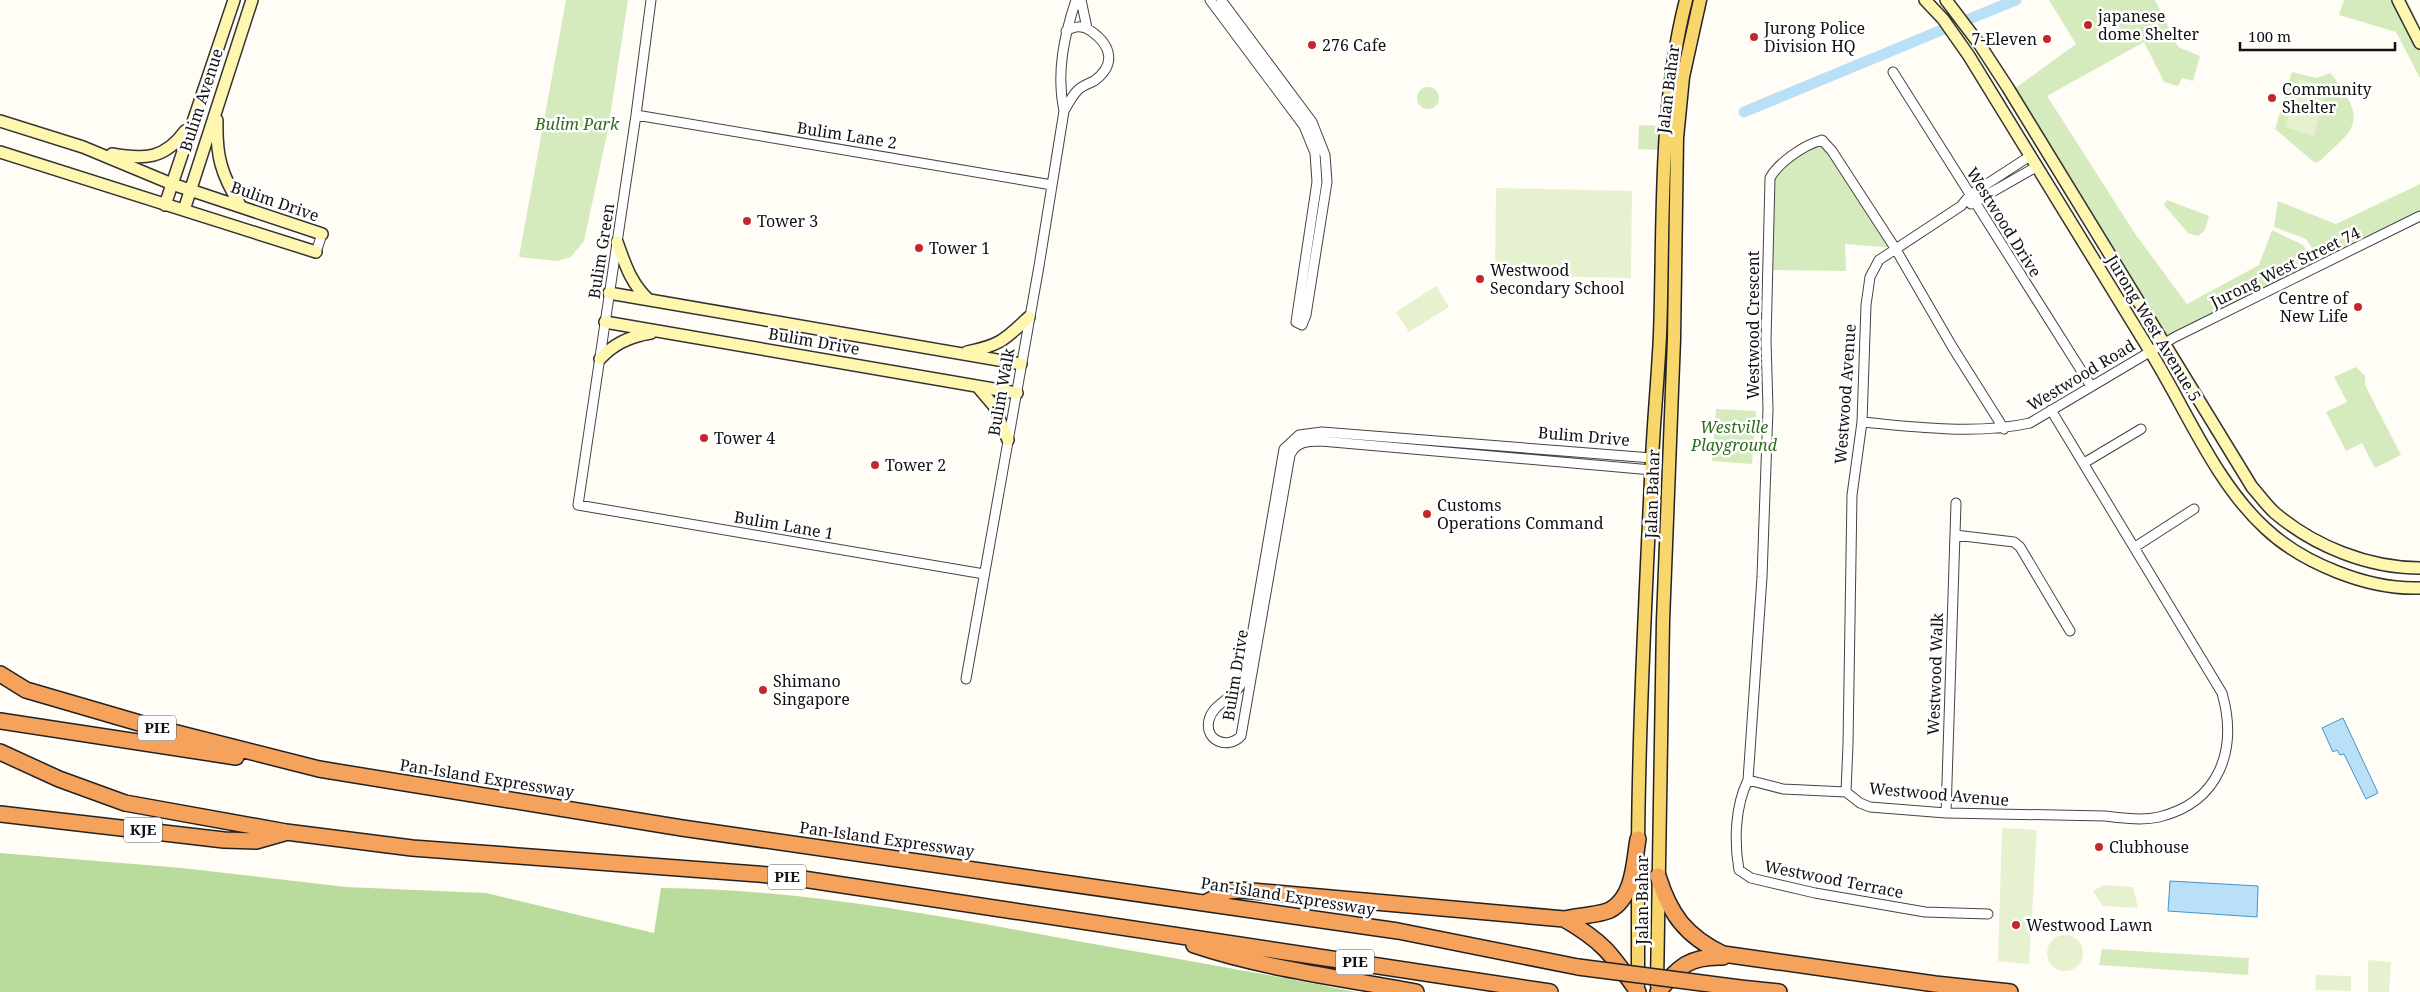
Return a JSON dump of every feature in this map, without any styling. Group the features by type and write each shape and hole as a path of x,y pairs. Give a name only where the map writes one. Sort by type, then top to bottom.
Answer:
{"highway":[{"name":"Pan-Island Expressway","path":"0,674 26,690 144,725 319,769 682,828 1207,902 1398,931 1578,967 1780,992"},
{"path":"0,721 319,769"},
{"name":"PIE","path":"0,752 59,779 125,803 286,832 412,848 783,876 1550,992"},
{"name":"KJE","path":"0,814 224,840 256,841 286,832"},
{"path":"1207,902 1228,891 1241,890 1564,919 1610,910 1623,897 1630,884 1638,839"},
{"path":"1658,876 1666,900 1684,928 1707,946 1723,954 1935,984 2010,992"},
{"path":"1564,919 1593,936 1647,988"},
{"path":"1160,933 1216,952 1416,992"},
{"path":"1647,988 1692,960 1705,956 1739,957"},
{"path":"1638,968 1647,988"}],"main road":[{"name":"Jalan Bahar","path":"1638,968 1638,839 1644,625 1660,334 1666,133 1670,80 1678,29 1686,0"},
{"name":"Jalan Bahar","path":"1647,988 1658,876 1663,621 1674,339 1677,138 1683,77 1700,0"},
{"path":"1644,625 1651,613 1658,614 1663,621"}],"street":[{"name":"Bulim Avenue","path":"165,205 191,123 234,0"},
{"name":"Bulim Avenue","path":"184,210 189,189 218,111 236,47 252,0"},
{"name":"Bulim Green","path":"578,505 636,115 651,0"},
{"name":"Bulim Walk","path":"966,679 1017,393 1064,111 1060,89 1066,31 1076,0"},
{"path":"1066,31 1074,26 1086,28 1081,0"},
{"path":"1210,0 1304,126 1315,153 1317,182 1296,322 1302,325 1306,315 1326,182 1325,155 1312,122 1221,0"},
{"name":"Jurong West Avenue 5","path":"1925,0 1943,19 1969,56 2150,351 2237,498 2265,528 2294,551 2324,566 2369,582 2420,588"},
{"name":"Jurong West Avenue 5","path":"1946,0 1980,45 2008,88 2252,488 2274,512 2306,536 2340,552 2374,562 2420,568"},
{"path":"2398,0 2420,43"},
{"name":"Bulim Walk","path":"1064,111 1078,89 1092,82 1106,71 1110,56 1102,39 1086,28"},
{"name":"Westwood Drive","path":"1893,72 2092,386"},
{"path":"218,111 216,143 220,168 240,205"},
{"name":"Bulim Lane 2","path":"636,115 1052,185"},
{"name":"Bulim Drive","path":"0,121 83,147 172,184 240,205 322,234 316,252 0,152"},
{"path":"83,147 140,158 167,150 178,142 191,123"},
{"name":"Westwood Crescent","path":"1748,780 1762,577 1768,409 1766,342 1770,178 1774,172 1805,146 1822,140 1832,151 1896,248 1953,348 2004,429"},
{"name":"Westwood Avenue","path":"2030,156 1970,195 1961,206 1879,260 1870,278 1866,305 1862,422 1852,495 1846,792 1860,803 1870,807 1946,813 2105,816 2132,819 2158,818 2189,806 2206,792 2220,772 2228,737 2228,711 2222,693 2051,410"},
{"name":"Westwood Avenue","path":"1961,206 1975,203 2036,167"},
{"name":"Jurong West Street 74","path":"2163,344 2420,216"},
{"path":"617,242 638,291 649,300"},
{"name":"Bulim Drive","path":"610,294 1021,364"},
{"path":"961,353 990,347 1002,342 1029,317"},
{"name":"Bulim Drive","path":"605,322 1017,393"},
{"path":"600,359 607,351 636,336 663,332"},
{"name":"Westwood Road","path":"1862,422 1972,429 2004,429 2030,422 2163,344"},
{"path":"977,386 994,406 1008,440"},
{"path":"2084,463 2142,429"},
{"name":"Bulim Drive","path":"1322,432 1652,464 1321,441 1300,443 1293,448 1290,455 1241,736 1236,742 1227,744 1213,738 1210,732 1209,720 1214,709 1239,690 1245,676 1284,449 1299,435 1322,432"},
{"name":"Westwood Walk","path":"1946,813 1956,503"},
{"name":"Bulim Lane 1","path":"578,505 984,574"},
{"path":"2135,547 2194,509"},
{"path":"1955,535 2014,542 2020,547 2070,631"},
{"path":"1748,780 1783,789 1846,792"},
{"name":"Westwood Terrace","path":"1748,780 1739,802 1738,814 1738,863 1739,870 1743,875 1815,893 1926,912 1988,914"}],"green space":[{"name":"Bulim Park","path":"566,0 628,0 608,130 584,241 571,257 557,261 519,257"},
{"path":"2049,0 2155,0 2178,47 2200,56 2193,81 2182,78 2178,86 2164,82 2144,42 2047,96 2136,235 2187,304 2259,265 2272,230 2303,245 2317,265 2163,344 2010,92 2076,44"},
{"path":"2344,0 2407,0 2420,28 2420,78 2396,32 2339,15"},
{"path":"2292,72 2317,78 2330,73 2339,84 2352,107 2354,116 2349,132 2321,160 2315,163 2275,129"},
{"path":"2300,79 2327,87 2314,136 2285,127"},
{"path":"1428,87 1438,94 1439,98 1432,108 1428,109 1418,102 1417,98 1424,88"},
{"path":"1639,125 1663,126 1662,150 1638,149"},
{"path":"1822,140 1895,248 1845,244 1846,271 1769,270 1770,180 1805,146"},
{"path":"2420,184 2420,215 2322,263 2306,239 2274,227 2278,201 2336,224"},
{"path":"1496,188 1632,191 1631,278 1495,275"},
{"path":"2167,200 2209,216 2205,230 2198,236 2188,233 2164,205"},
{"path":"1436,286 1449,307 1409,332 1396,312"},
{"path":"2356,367 2365,376 2365,385 2401,455 2375,468 2362,443 2346,451 2326,412 2347,402 2334,377"},
{"name":"Westville Playground","path":"1716,409 1756,411 1752,464 1712,461"},
{"name":"Westwood Lawn","path":"2002,828 2037,830 2029,964 1998,961"},
{"path":"0,853 182,868 346,887 486,893 654,933 661,888 711,889 810,898 957,919 1356,992 0,992"},
{"path":"2104,885 2133,887 2138,908 2103,906 2093,891"},
{"path":"2065,935 2078,940 2083,953 2078,966 2065,971 2052,966 2047,953 2052,940"},
{"path":"2102,949 2249,958 2248,975 2099,965"},
{"path":"2368,960 2391,962 2389,992 2368,992"},
{"path":"2316,975 2351,976 2351,991 2315,990"}],"water":[{"path":"2343,718 2378,793 2366,799 2344,754 2340,755 2337,750 2333,752 2322,728"},
{"path":"2170,881 2258,886 2257,917 2168,911"}],"waterway":[{"path":"1967,20 2016,0"},
{"path":"1744,112 1949,27"}],"place":[{"name":"japanese dome Shelter","path":"2088,25"},
{"name":"Jurong Police Division HQ","path":"1754,37"},
{"name":"7-Eleven","path":"2047,39"},
{"name":"276 Cafe","path":"1312,45"},
{"name":"Community Shelter","path":"2272,98"},
{"name":"Tower 3","path":"747,221"},
{"name":"Tower 1","path":"919,248"},
{"name":"Westwood Secondary School","path":"1480,279"},
{"name":"Centre of New Life","path":"2358,307"},
{"name":"Tower 4","path":"704,438"},
{"name":"Tower 2","path":"875,465"},
{"name":"Customs Operations Command","path":"1427,514"},
{"name":"Shimano Singapore","path":"763,690"},
{"name":"Clubhouse","path":"2099,847"},
{"name":"Westwood Lawn","path":"2016,925"}]}
